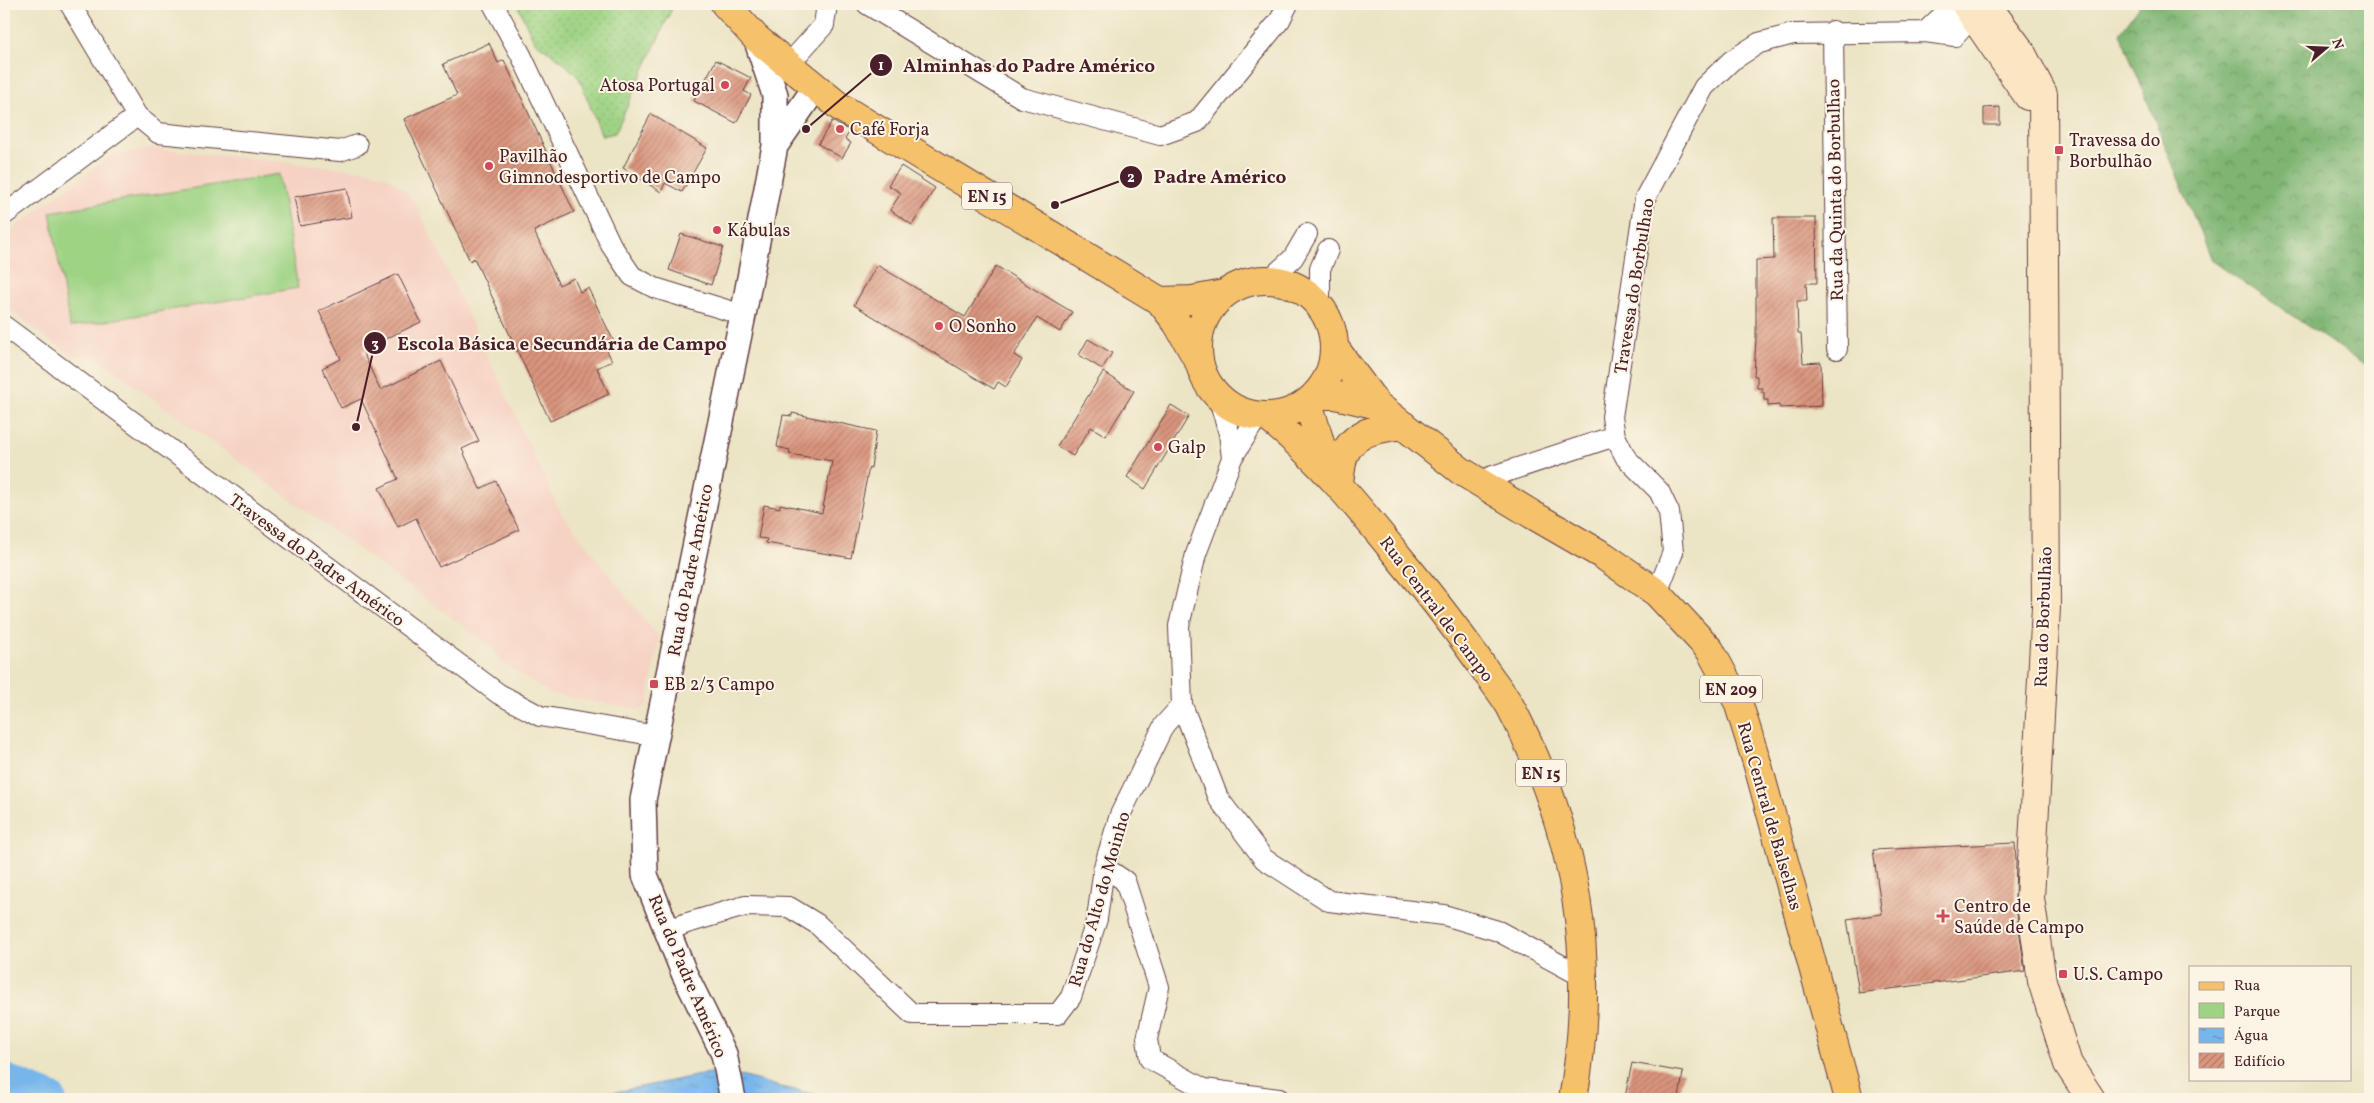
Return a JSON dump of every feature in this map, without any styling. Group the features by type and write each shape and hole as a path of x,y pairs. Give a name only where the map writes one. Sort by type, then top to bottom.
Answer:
{"main road":[{"name":"EN 15","path":"726,4 756,38 840,107 1160,301 1177,323 1199,362 1206,380 1218,396 1229,406 1262,416"},
{"name":"Rua do Borbulhão","path":"1977,7 2020,50 2043,94 2046,607 2030,898 2042,981 2068,1064 2091,1099"},
{"path":"1977,7 2044,123"},
{"name":"EN 15","path":"1199,362 1198,343 1202,325 1210,308 1224,294 1237,286 1252,281 1269,280 1292,284 1307,294 1320,306 1328,319 1334,347 1330,373 1312,399 1321,446 1353,501"},
{"name":"EN 15","path":"1160,301 1192,300 1224,294"},
{"name":"Rua Central de Balselhas","path":"1334,347 1377,405 1460,471 1604,556 1657,593 1710,650 1738,702 1758,766 1849,1099"},
{"name":"Rua Central de Balselhas","path":"1312,399 1335,395 1377,405"},
{"path":"1262,416 1296,410 1312,399"},
{"name":"Rua Central de Campo","path":"1262,416 1298,442 1353,501 1455,626 1509,705 1544,779 1559,823 1573,878 1580,922 1585,978 1581,1052 1573,1099"},
{"path":"1340,476 1345,453 1358,437 1376,428 1403,425"}],"street":[{"path":"70,4 137,116 158,133 340,151 357,145"},
{"path":"493,4 521,55 611,245 632,276 655,288 743,315"},
{"path":"775,95 801,76 824,24 826,4"},
{"path":"867,4 1022,98 1160,135 1197,122 1280,20 1288,4"},
{"name":"Travessa do Borbulhao","path":"1657,593 1673,552 1669,512 1659,491 1626,458 1615,436 1612,417 1645,198 1704,87 1731,61 1759,43 1793,34 1833,31 1925,32 1943,15 1977,7"},
{"name":"Rua da Quinta do Borbulhao","path":"1833,31 1837,349"},
{"name":"Rua do Padre Américo","path":"756,38 775,95 775,146"},
{"name":"Rua do Padre Américo","path":"733,1099 724,1054 667,931 645,876 643,800 658,736 743,315 775,146 801,76"},
{"path":"4,215 137,116"},
{"path":"1269,280 1293,258 1307,234"},
{"path":"1320,306 1320,269 1328,250"},
{"name":"Travessa do Padre Américo","path":"4,326 499,694 540,716 658,736"},
{"path":"1218,396 1229,432 1232,458"},
{"path":"1262,416 1232,458 1196,554 1179,626 1182,705 1218,798 1264,858 1329,901 1444,915 1498,931 1585,978"},
{"path":"1480,483 1490,476 1615,436"},
{"name":"Rua do Alto do Moinho","path":"667,931 745,906 789,907 817,924 912,1014 1058,1014 1071,997 1094,928 1104,867 1120,815 1164,725 1182,705"},
{"path":"1104,867 1125,881 1158,987 1147,1039 1150,1059 1204,1089 1279,1099"}],"shaded area":[{"path":"151,148 368,171 388,177 406,191 418,208 561,513 659,638 647,706 639,710 551,694 504,664 489,645 93,355 72,357 4,305 4,235 110,156"}],"green space":[{"path":"520,4 674,4 615,133 602,136 579,78 562,61 534,41 519,8"},
{"path":"2141,4 2370,4 2370,369 2211,260 2120,33"},
{"path":"279,174 298,288 70,327 50,212"}],"water":[{"path":"710,1073 745,1077 781,1087 839,1099 592,1099 591,1097"}],"building":[{"path":"489,43 498,63 504,60 574,212 534,231 559,285 574,278 580,292 588,288 614,342 605,346 612,361 597,368 609,394 550,421 474,258 470,261 404,119 457,95 443,64"},
{"name":"Atosa Portugal","path":"716,60 751,78 744,91 751,95 736,123 694,101"},
{"path":"2000,107 2000,125 1984,125 1984,108"},
{"path":"651,114 707,148 682,192 665,183 661,192 623,168"},
{"path":"832,121 850,131 845,139 851,143 842,158 818,144"},
{"path":"901,166 935,188 912,225 890,210 901,193 888,185"},
{"path":"347,188 352,217 300,226 294,197"},
{"path":"1773,218 1816,218 1817,283 1806,283 1807,301 1797,301 1798,334 1801,334 1803,363 1821,362 1822,406 1780,408 1779,405 1768,406 1768,400 1764,400 1762,388 1757,388 1757,376 1754,376 1756,260 1774,259"},
{"path":"681,234 723,247 711,285 669,270"},
{"path":"877,265 965,317 996,266 1072,312 1060,332 1037,318 1014,355 1022,360 1006,387 998,382 994,389 854,305"},
{"path":"398,274 421,322 362,350 380,390 441,361 479,441 462,449 480,489 496,481 519,530 439,567 416,518 398,527 379,488 398,479 361,399 341,408 322,368 341,359 319,311"},
{"path":"1088,339 1112,353 1102,369 1079,355"},
{"path":"1103,372 1134,391 1106,436 1091,427 1073,456 1057,446"},
{"name":"Galp","path":"1171,405 1189,416 1145,489 1127,477"},
{"path":"792,413 876,431 871,468 869,467 851,558 766,543 767,539 758,538 764,505 780,508 780,504 822,513 832,461 789,454 790,450 777,447 783,415 792,416"},
{"name":"Centro de Saúde de Campo","path":"2015,843 2015,900 2025,971 1859,993 1847,919 1882,914 1873,850"},
{"path":"1632,1063 1683,1072 1679,1099 1625,1097"}],"waterway":[{"path":"4,1081 49,1099"}],"place":[{"name":"Atosa Portugal","path":"725,85"},
{"name":"Alminhas do Padre Américo","path":"806,129"},
{"name":"Café Forja","path":"840,129"},
{"name":"Travessa do Borbulhão","path":"2059,150"},
{"name":"Pavilhão Gimnodesportivo de Campo","path":"489,166"},
{"name":"Padre Américo","path":"1055,205"},
{"name":"Kábulas","path":"717,230"},
{"name":"O Sonho","path":"939,326"},
{"name":"Escola Básica e Secundária de Campo","path":"356,427"},
{"name":"Galp","path":"1158,447"},
{"name":"EB 2/3 Campo","path":"654,684"},
{"name":"Centro de Saúde de Campo","path":"1943,916"},
{"name":"U.S. Campo","path":"2063,974"}]}
